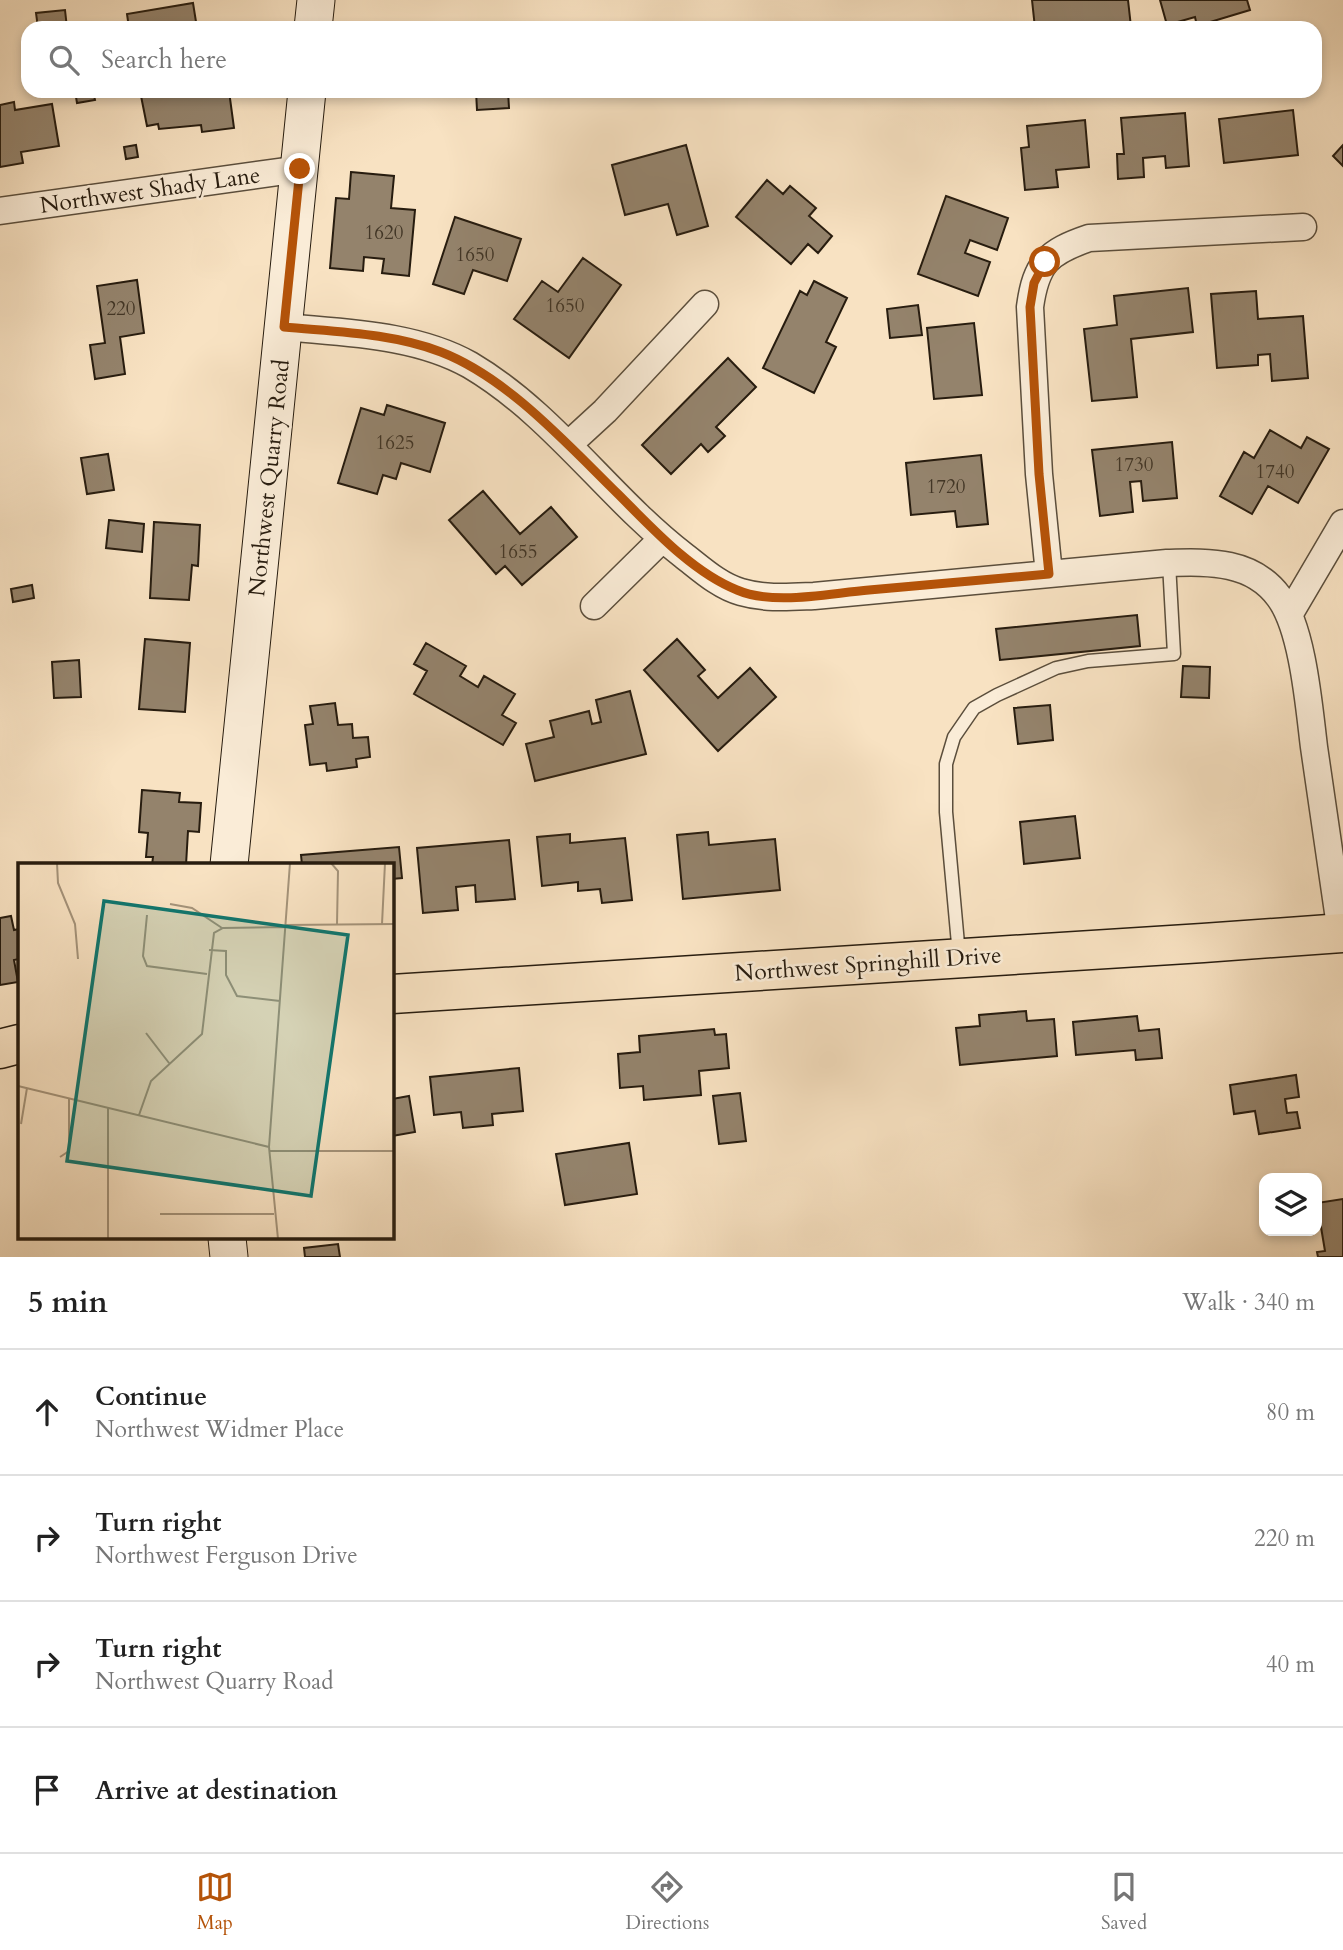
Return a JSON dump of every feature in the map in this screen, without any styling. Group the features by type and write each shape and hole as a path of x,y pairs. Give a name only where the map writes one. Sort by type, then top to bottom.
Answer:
{"main road":[{"name":"Northwest Springhill Drive","path":"394,994 1342,933"},
{"path":"0,1049 18,1044"}],"street":[{"path":"314,21 316,0"},
{"name":"Northwest Quarry Road","path":"229,863 306,98"},
{"name":"Northwest Shady Lane","path":"0,211 300,169"},
{"path":"1049,574 1039,474 1030,307 1034,283 1045,262 1063,247 1089,238 1303,227"},
{"path":"568,445 605,411 705,304"},
{"path":"284,327 403,342 468,364 498,384 568,445 663,539 710,576 739,591 775,598 814,596 1203,561 1233,566 1258,578 1278,596 1290,615 1304,678 1342,933"},
{"path":"1290,615 1343,523"},
{"path":"594,606 663,539"}],"lane":[{"path":"960,959 946,812 946,764 954,737 974,708 1056,668 1088,662 1174,654 1169,563"}],"building":[{"path":"1032,0 1128,0 1130,21 1034,21"},
{"path":"1160,0 1247,0 1250,10 1214,21 1196,21 1195,17 1166,21"},
{"path":"193,3 196,21 128,21 127,14"},
{"path":"65,10 66,21 37,21 36,13"},
{"path":"76,98 95,98 95,100 77,103"},
{"path":"141,98 230,98 234,128 202,132 201,125 159,129 158,124 147,126"},
{"path":"476,98 508,98 509,108 477,110"},
{"path":"14,102 15,110 52,104 59,146 21,152 23,163 0,167 0,105"},
{"path":"1293,110 1298,155 1224,163 1219,119"},
{"path":"1185,113 1189,166 1166,168 1165,156 1143,158 1144,177 1118,179 1117,154 1124,154 1121,118"},
{"path":"1085,120 1089,167 1056,170 1058,187 1025,190 1021,148 1029,147 1027,126"},
{"path":"136,145 138,157 126,159 124,147"},
{"path":"686,145 708,226 677,235 668,204 625,215 612,165"},
{"path":"1343,145 1343,166 1333,156"},
{"path":"351,172 394,176 391,208 415,210 409,276 382,273 384,259 364,257 363,271 330,268 336,198 349,199"},
{"path":"767,180 783,194 790,186 816,208 809,216 832,236 818,253 808,244 791,264 736,217"},
{"path":"946,196 1008,218 997,250 970,240 965,253 990,262 978,296 918,274"},
{"path":"455,217 521,239 507,281 473,270 464,294 433,284"},
{"path":"583,258 621,285 569,358 514,319 542,281 558,292"},
{"path":"137,280 144,333 120,337 125,374 95,379 90,345 105,343 97,286"},
{"path":"814,281 847,298 826,342 836,347 814,393 763,368 800,291 807,295"},
{"path":"1188,288 1193,332 1131,339 1137,397 1092,401 1084,329 1117,325 1114,296"},
{"path":"1256,291 1258,319 1303,316 1308,378 1272,381 1270,354 1258,355 1258,365 1217,368 1211,294"},
{"path":"918,305 922,335 890,338 887,309"},
{"path":"974,323 982,395 934,399 927,328"},
{"path":"728,358 756,387 716,427 725,436 708,452 701,444 671,474 642,445"},
{"path":"387,405 445,423 430,472 401,463 396,479 383,475 377,494 338,483 361,408 384,415"},
{"path":"1270,430 1301,448 1307,437 1329,449 1298,503 1268,486 1252,514 1220,496 1244,452 1254,458"},
{"path":"1172,442 1177,498 1143,501 1141,481 1130,482 1133,512 1100,516 1092,450"},
{"path":"108,454 114,490 87,494 81,458"},
{"path":"981,455 988,524 957,527 955,511 911,515 906,463"},
{"path":"483,491 520,534 551,507 577,537 522,585 505,566 496,574 449,520"},
{"path":"109,520 144,524 142,552 106,548"},
{"path":"154,522 200,525 198,566 192,565 189,600 150,598"},
{"path":"32,585 34,598 13,602 11,589"},
{"path":"1137,615 1140,646 1000,660 996,629"},
{"path":"145,639 190,643 185,712 139,709"},
{"path":"677,639 705,670 698,676 718,698 750,668 776,697 718,751 644,670"},
{"path":"426,643 466,666 460,676 478,687 484,676 515,694 502,715 516,723 503,745 414,694 427,671 414,664"},
{"path":"79,660 81,697 54,698 52,662"},
{"path":"1183,666 1210,667 1209,698 1181,697"},
{"path":"630,691 646,754 535,781 526,744 554,737 550,721 589,711 592,724 601,722 596,700"},
{"path":"335,703 338,725 352,724 353,738 368,737 370,757 356,759 357,767 327,771 326,763 310,765 305,725 313,724 310,706"},
{"path":"1050,705 1053,740 1018,744 1014,708"},
{"path":"142,790 180,793 179,802 201,803 199,832 188,831 186,863 152,863 153,857 146,857 148,833 139,832"},
{"path":"1075,816 1080,858 1024,864 1020,822"},
{"path":"708,832 709,845 775,839 780,890 683,899 677,835"},
{"path":"570,834 570,843 625,838 632,900 602,903 600,889 578,891 578,882 542,886 537,837"},
{"path":"509,840 515,899 476,902 475,885 456,887 458,910 423,913 417,848"},
{"path":"399,847 402,878 394,879 394,863 302,863 301,855"},
{"path":"11,916 14,930 18,929 18,959 14,960 18,982 0,985 0,918"},
{"path":"1026,1011 1027,1021 1054,1019 1057,1056 960,1065 956,1028 980,1026 979,1015"},
{"path":"1137,1016 1139,1031 1159,1029 1162,1058 1136,1060 1135,1050 1076,1055 1073,1022"},
{"path":"714,1029 715,1035 726,1034 729,1068 699,1071 701,1095 644,1100 643,1086 620,1088 618,1054 640,1052 639,1036"},
{"path":"519,1068 523,1111 492,1114 493,1125 463,1128 461,1112 434,1115 430,1077"},
{"path":"1296,1075 1299,1097 1285,1099 1287,1113 1297,1112 1300,1128 1259,1134 1255,1111 1234,1114 1230,1085"},
{"path":"740,1093 746,1141 719,1144 713,1096"},
{"path":"409,1096 415,1132 394,1136 394,1099"},
{"path":"629,1143 637,1194 565,1205 556,1154"},
{"path":"1343,1199 1343,1257 1318,1257 1317,1252 1325,1251 1322,1202"},
{"path":"338,1244 340,1257 305,1257 304,1248"}],"route":[{"path":"300,169 284,327 403,342 468,364 523,404 663,539 710,576 739,591 775,598 1049,574 1039,474 1030,307 1034,283 1045,262"}]}
